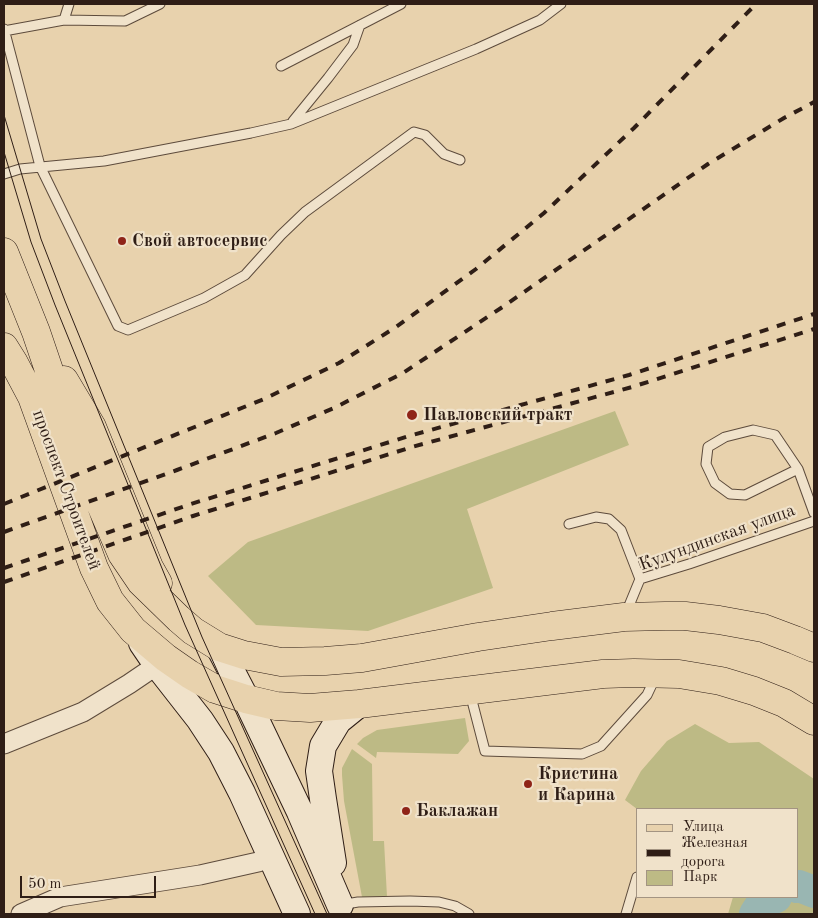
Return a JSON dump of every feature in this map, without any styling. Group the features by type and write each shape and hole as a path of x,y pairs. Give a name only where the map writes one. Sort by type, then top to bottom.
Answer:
{"main road":[{"path":"4,252 36,332 92,427 149,567 179,619 192,631 231,656 281,662 362,658 496,634 641,616 685,616 763,628 814,648"},
{"name":"проспект Строителей","path":"4,348 14,362 32,397 94,568 110,601 133,630"},
{"path":"133,630 157,665 200,720 221,752 242,793 297,914"},
{"path":"133,630 166,658 215,689 276,706 310,708 359,704 604,674 679,674 721,681 754,691 784,703 814,721"},
{"path":"221,752 214,726 213,707 215,689 231,656"},
{"path":"231,656 246,699 304,821 341,909"},
{"path":"341,909 322,800 319,770 323,746 338,721 359,704"}],"street":[{"path":"4,744 83,712 157,665"},
{"path":"21,914 60,897 200,875 258,862 271,856"}],"lane":[{"path":"64,20 69,4"},
{"path":"160,4 125,21 64,20 4,30 40,166 118,326 128,330 204,298 245,275 281,235 305,212 414,132 425,135 444,154 460,160"},
{"path":"282,66 400,4"},
{"path":"4,174 40,166 104,161 252,134 291,124 476,49 540,20 561,4"},
{"path":"291,124 353,45 360,25"},
{"path":"798,469 745,495 730,494 715,482 706,464 708,447 724,437 753,430 775,435 798,469 814,513"},
{"path":"569,524 596,517 609,518 621,530 640,579"},
{"name":"Кулундинская улица","path":"624,618 640,579 814,521"},
{"path":"469,690 485,751 582,754 601,746 647,695 657,674"},
{"path":"626,914 636,880"},
{"path":"341,909 358,902 439,902 455,906 469,914"}],"green space":[{"path":"615,411 629,445 467,509 493,588 368,631 256,625 208,576 248,542"},
{"path":"465,718 469,741 458,754 377,752 376,758 357,744 377,730"},
{"path":"695,724 729,743 759,742 814,779 814,914 728,914 733,898 798,898 798,808 636,808 625,800 641,771 667,741"},
{"path":"352,749 372,764 373,841 384,841 387,897 362,897 344,801 342,775 342,768"}],"waterway":[{"path":"798,886 814,892"},
{"path":"755,914 762,903 774,898"}],"tram line":[{"path":"4,115 41,239 65,301 202,637 327,914"},
{"path":"4,152 31,242 55,305 185,625 315,914"}],"railway":[{"path":"4,504 264,399 339,363 396,327 476,269 544,213 634,128 756,4"},
{"path":"4,532 276,433 334,408 403,373 504,306 708,164 814,102"},
{"path":"4,568 191,504 409,436 629,375 814,314"},
{"path":"4,582 193,516 412,447 632,387 814,329"}],"place":[{"name":"Свой автосервис","path":"122,241"},
{"name":"Павловский тракт","path":"412,415"},
{"name":"Кристина и Карина","path":"528,784"},
{"name":"Баклажан","path":"406,811"}]}
